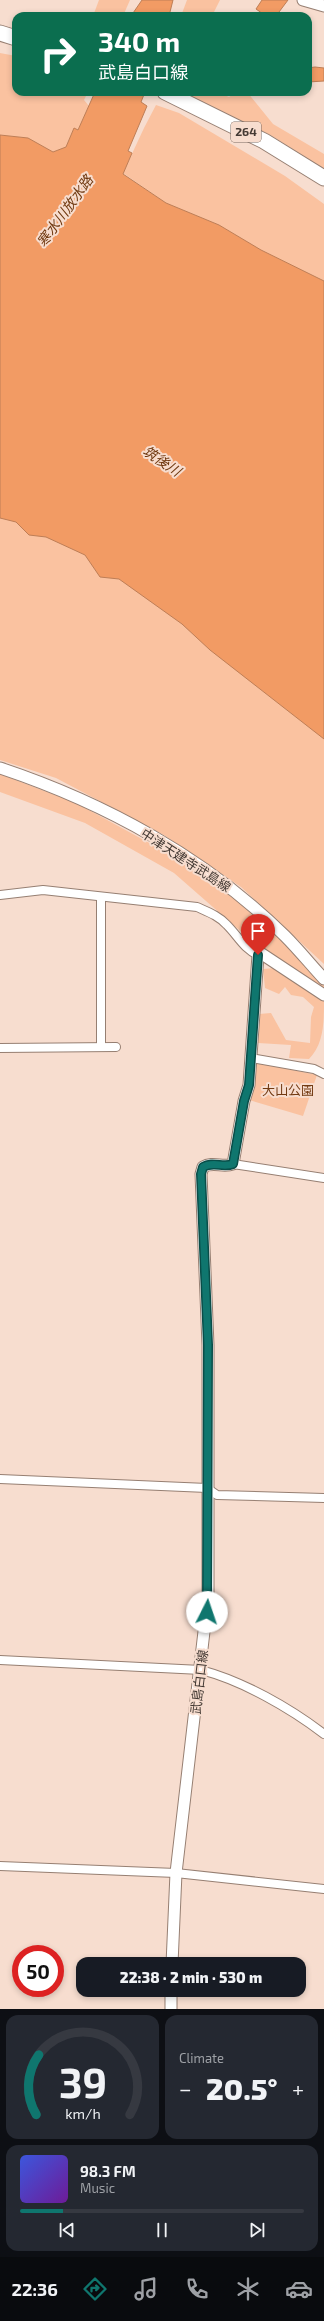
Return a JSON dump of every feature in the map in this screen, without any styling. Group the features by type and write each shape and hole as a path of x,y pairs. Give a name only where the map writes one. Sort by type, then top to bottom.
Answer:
{"highway":[{"path":"0,33 12,37"},
{"name":"264","path":"173,96 264,141 324,178"}],"main road":[{"path":"303,0 324,6"},
{"name":"中津天建寺武島線","path":"0,768 51,785 99,808 166,844 236,893 285,936 324,979"},
{"path":"233,1164 244,1101 249,1085 258,955 262,954 324,995"},
{"name":"武島白口線","path":"172,1957 176,1873 201,1670 208,1597 208,1345 201,1174 203,1167 208,1164 233,1164"},
{"path":"171,1997 171,2009"}],"street":[{"path":"0,895 43,890 197,907 214,914 227,924 249,952 258,955"},
{"path":"101,897 101,1046"},
{"path":"0,1048 116,1047"},
{"path":"252,1058 314,1069 324,1074"},
{"path":"233,1164 324,1178"},
{"path":"0,1479 207,1488 216,1495 324,1498"},
{"path":"0,1660 201,1670 236,1684 292,1712 324,1734"},
{"path":"0,1866 176,1873 324,1889"}],"green space":[{"path":"99,0 130,0 125,12 94,12"},
{"path":"187,0 220,0 214,12 182,12"},
{"path":"0,53 12,55 12,96 86,96 84,100 89,106 78,130 74,128 66,147 53,152 28,138 0,135"},
{"path":"191,96 250,96 273,124 324,154 324,169 272,136"},
{"path":"156,105 179,113 285,176 324,204 324,281 261,250 219,225 166,203 123,173"},
{"path":"0,508 97,554 324,729 324,964 241,887 164,835 56,778 0,760"},
{"path":"0,774 76,803 164,851 236,900 283,942 324,986 324,991 262,950 174,873 85,823 0,792"},
{"path":"276,968 324,1000 323,1024 320,1040 318,1047 309,1059 289,1058 291,1045 258,1043 259,1014 271,1013 286,1040 310,1043 311,1017 314,1007 303,997 291,995 285,987 279,994 265,988 263,969"},
{"name":"大山公園","path":"255,1062 317,1075 303,1116 249,1100"}],"water":[{"path":"142,0 173,0 170,12 134,12"},
{"path":"262,0 288,0 279,12 260,12 256,9"},
{"path":"312,67 324,68 324,81 312,82"},
{"path":"93,96 143,96 141,102 147,106 128,151 132,153 123,174 166,203 219,225 261,250 324,281 324,739 210,650 182,624 119,579 100,577 85,555 46,537 29,535 16,522 0,518 0,135 28,138 53,152 66,147 74,128 78,130"}],"route":[{"path":"207,1612 208,1345 201,1174 203,1167 208,1164 233,1164 244,1101 249,1085 258,955"}],"water label":[{"name":"寒水川放水路","path":"65,211"},
{"name":"筑後川","path":"162,461"}]}
